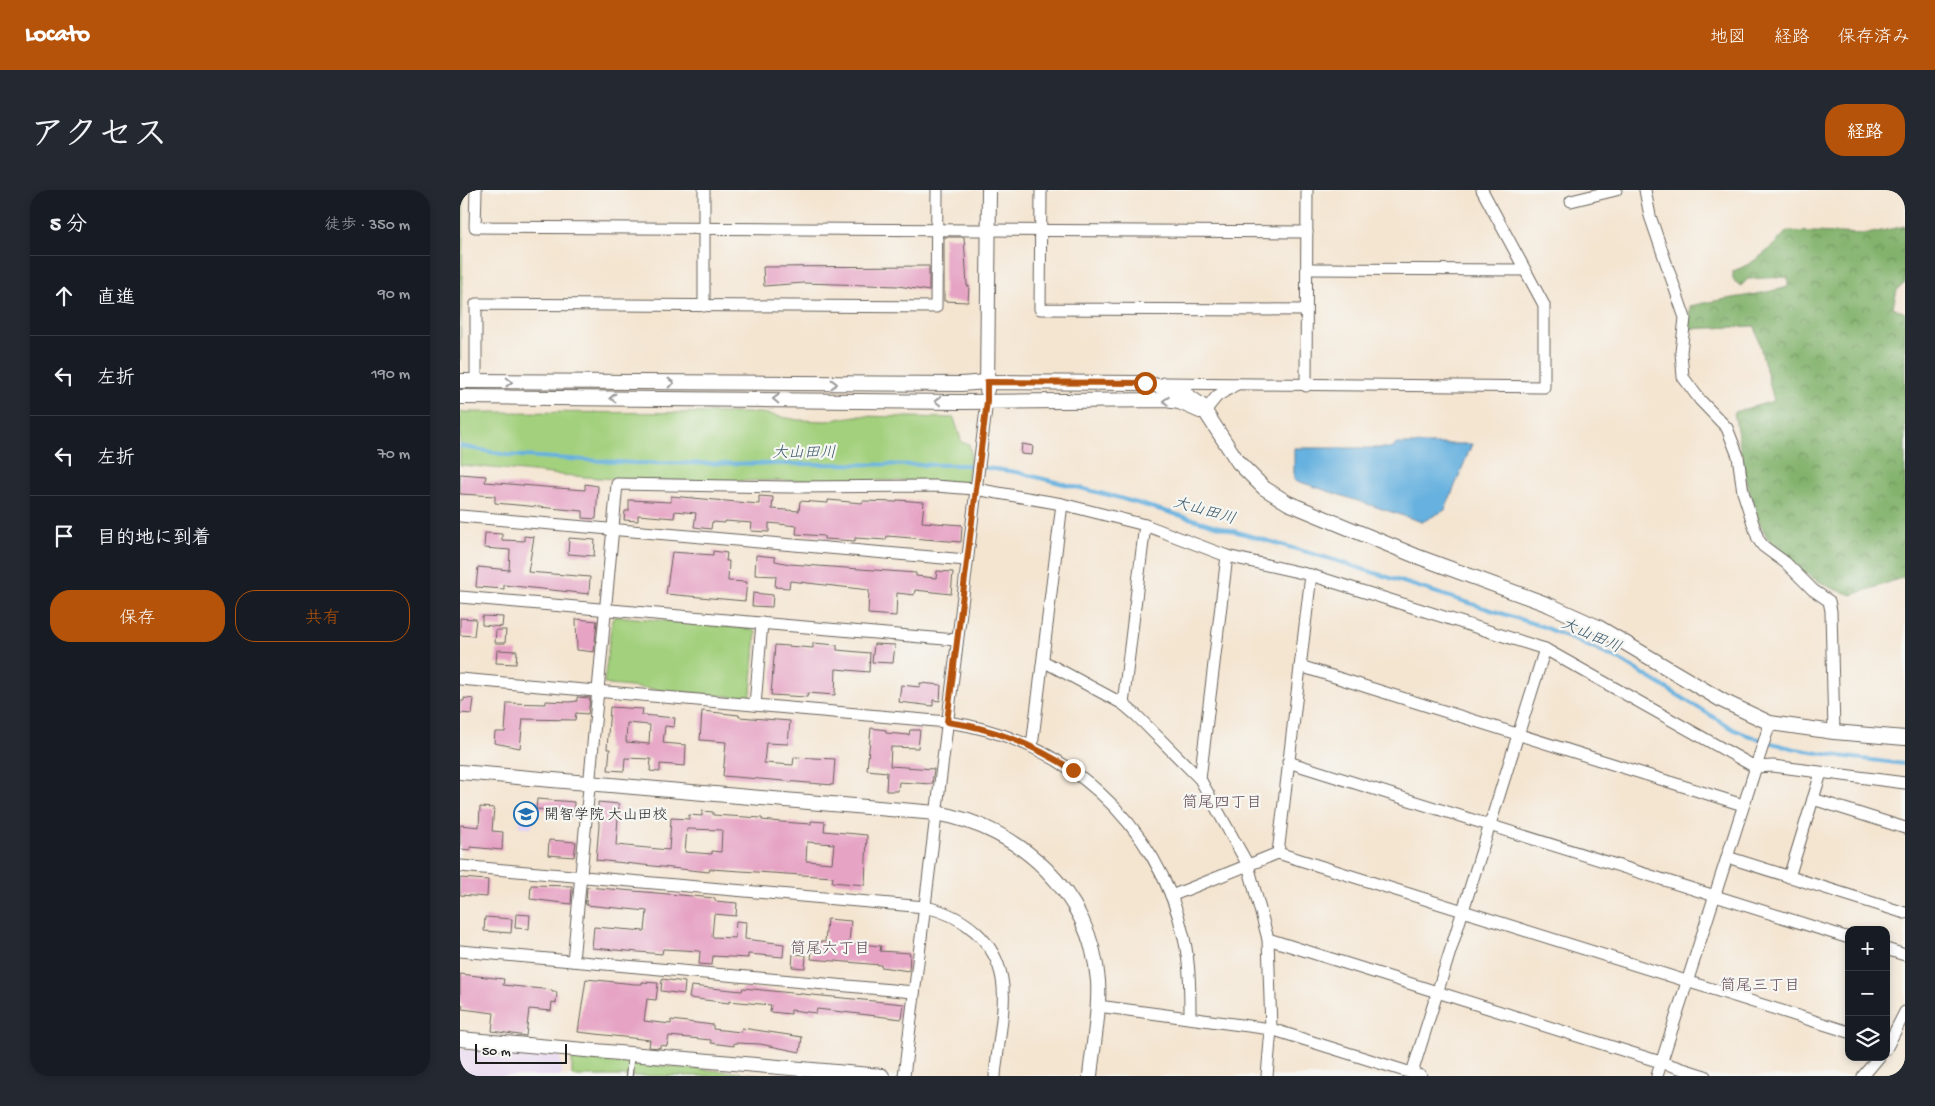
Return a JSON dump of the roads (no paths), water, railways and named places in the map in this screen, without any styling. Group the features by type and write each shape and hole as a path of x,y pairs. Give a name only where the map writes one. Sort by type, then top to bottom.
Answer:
{"street":[{"path":"476,190 476,227 1041,232 1306,232"},
{"path":"704,190 704,306"},
{"path":"476,381 476,304 936,308 937,190"},
{"path":"904,1076 956,640 987,401 989,190"},
{"path":"1041,190 1040,310 1306,310"},
{"path":"1306,386 1307,190"},
{"path":"460,381 941,384 987,382 1239,384 1249,386 1544,387 1544,305 1482,190"},
{"path":"1571,201 1616,190"},
{"path":"1645,190 1650,216 1684,318 1681,352 1683,377 1700,400 1727,428 1738,456 1743,492 1758,539 1763,546 1786,563 1813,590 1828,601 1831,611 1834,732"},
{"path":"1307,269 1525,270"},
{"path":"1145,383 1181,392 1208,414 1238,462 1264,488 1288,503 1416,556 1549,605 1598,627 1723,701 1770,723 1834,732 1905,738"},
{"path":"1208,414 1217,396 1239,384"},
{"path":"460,397 987,401 1166,400 1196,408 1208,414"},
{"path":"573,961 617,484 790,487 896,486 975,489 1062,504 1145,526 1227,556 1311,575 1545,649 1757,762 1821,773 1905,783"},
{"path":"1032,746 1062,504"},
{"path":"460,516 966,560"},
{"path":"1123,704 1145,526"},
{"path":"1200,779 1227,556"},
{"path":"1278,853 1311,575"},
{"path":"460,597 956,640"},
{"path":"755,705 762,623"},
{"path":"1098,1006 1271,1029 1416,1075 1437,993 1545,649"},
{"path":"1043,661 1123,704 1200,779 1248,865 1268,939 1271,1029 1267,1076"},
{"path":"1300,666 1743,805"},
{"path":"460,679 947,722 994,731 1032,746 1086,780 1127,820 1150,852 1171,896 1186,951 1190,1018"},
{"path":"1657,1076 1770,723"},
{"path":"1288,762 1845,937"},
{"path":"460,772 936,813 956,816 992,830 1026,851 1048,870 1069,898 1087,934 1096,967 1098,1006 1090,1076"},
{"path":"1789,877 1821,773"},
{"path":"1813,799 1905,828"},
{"path":"1171,896 1278,853 1845,1031"},
{"path":"1727,857 1905,913"},
{"path":"460,866 925,907 943,911 965,922 984,940 996,959 1003,980 994,1076"},
{"path":"1268,939 1705,1076"},
{"path":"1890,950 1905,955"},
{"path":"460,951 914,992"},
{"path":"1890,1042 1905,1012"},
{"path":"460,1039 882,1076"},
{"path":"1863,1076 1876,1061"}],"lane":[{"path":"629,1076 631,1054"}],"water":[{"path":"1395,444 1472,444 1445,510 1422,522 1294,480 1294,448 1394,448"}],"waterway":[{"name":"大山田川","path":"460,446 507,455 634,463 965,465 1016,472 1116,497 1334,560 1544,627 1622,661 1733,729 1774,744 1817,753 1905,764"}],"place":[{"name":"開智学院 大山田校","path":"526,814"}],"district":[{"name":"筒尾四丁目","path":"1222,801"},
{"name":"筒尾六丁目","path":"830,947"},
{"name":"筒尾三丁目","path":"1760,984"}]}
